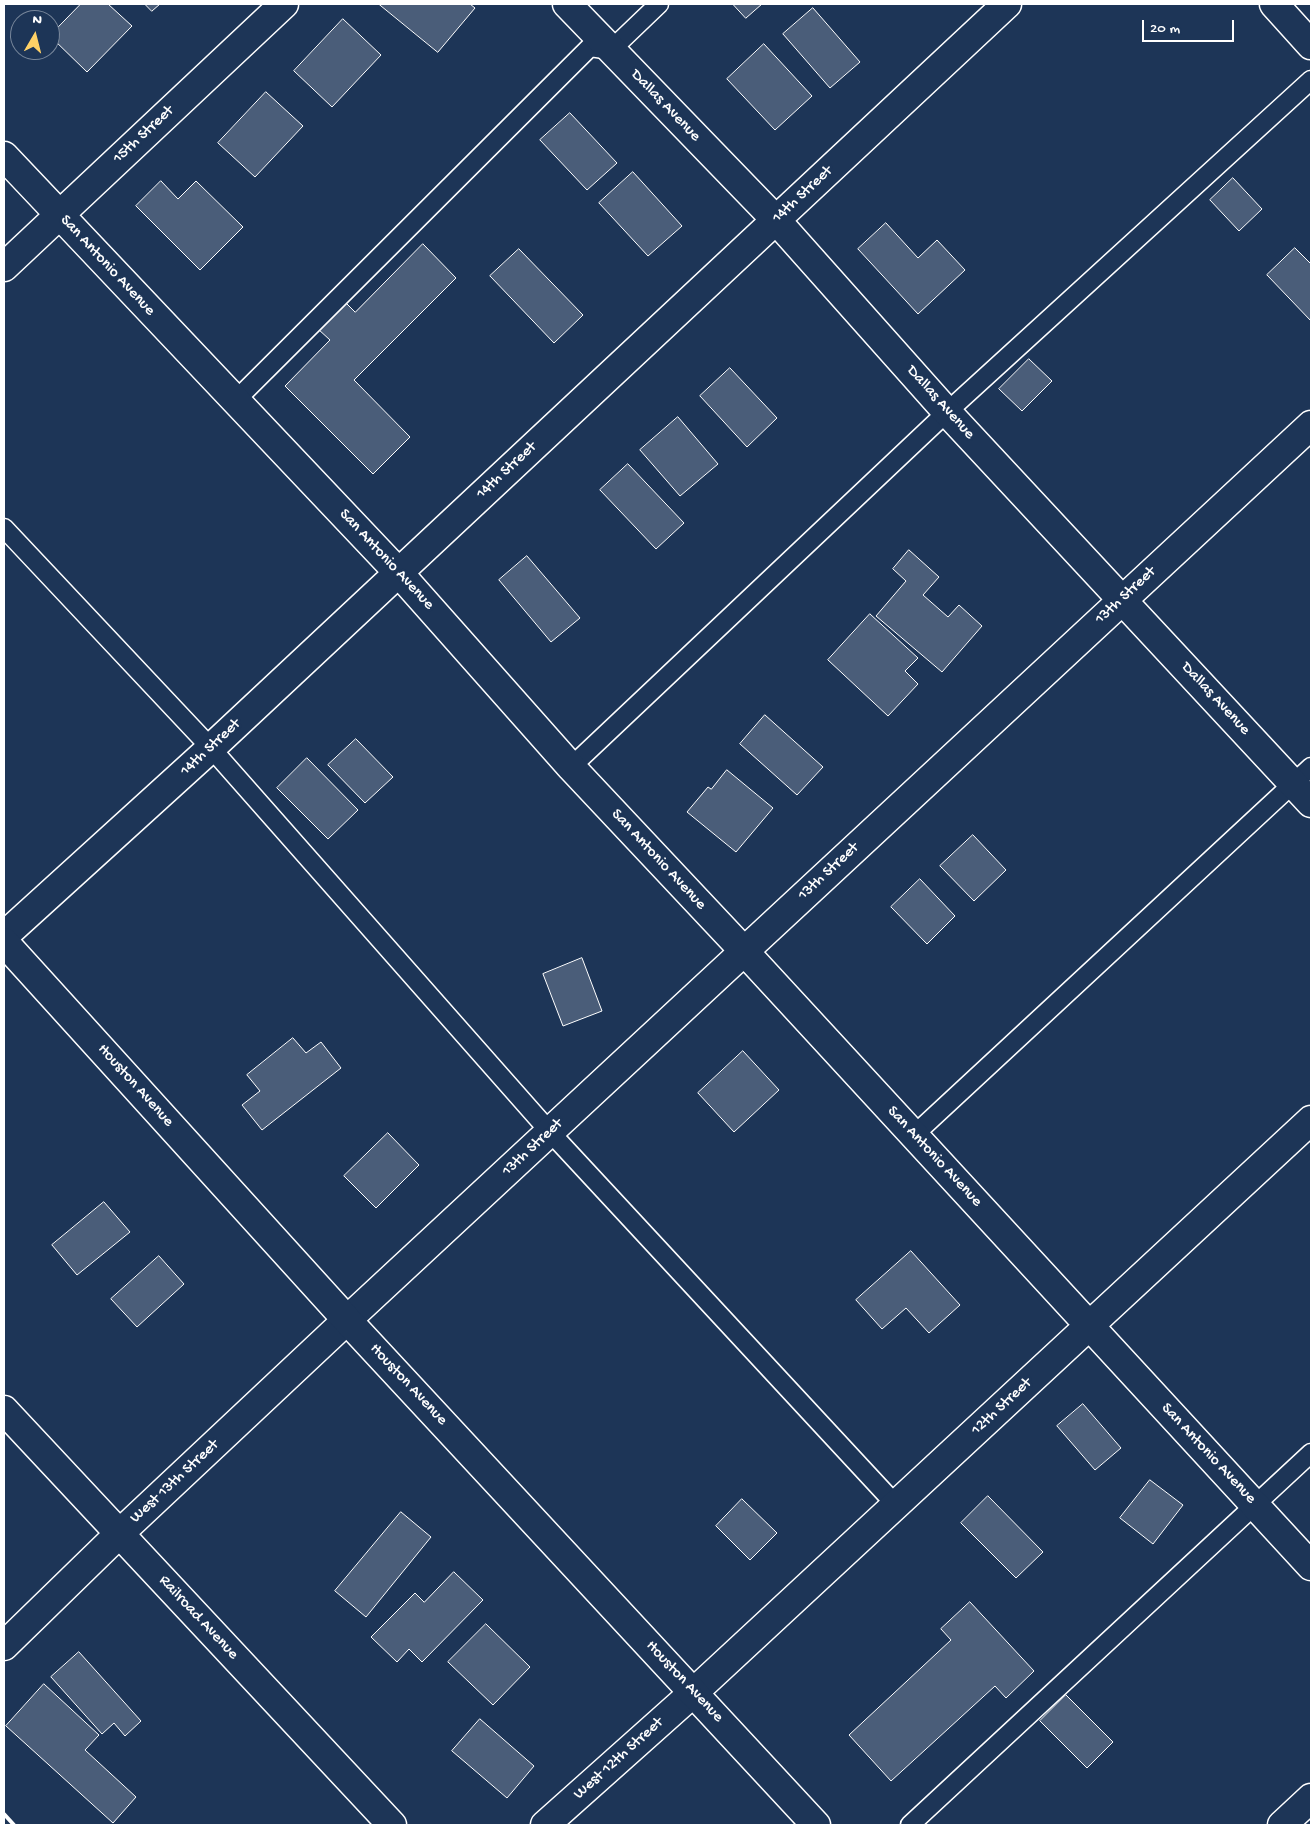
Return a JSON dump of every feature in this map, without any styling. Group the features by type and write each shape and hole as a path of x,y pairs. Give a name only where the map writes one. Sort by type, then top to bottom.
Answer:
{"street":[{"name":"15th Street","path":"4,267 284,4"},
{"name":"Dallas Avenue","path":"567,4 776,220 947,412 1122,600 1305,784"},
{"name":"14th Street","path":"4,936 211,748 1008,4"},
{"path":"1274,4 1311,45"},
{"name":"San Antonio Avenue","path":"4,156 398,572 571,767 744,951 1311,1566"},
{"name":"13th Street","path":"347,1320 1311,425"},
{"name":"Houston Avenue","path":"4,942 347,1320 816,1825"},
{"name":"12th Street","path":"693,1693 1311,1120"},
{"name":"West 13th Street","path":"4,1646 119,1534 347,1320"},
{"name":"Railroad Avenue","path":"4,1410 392,1825"},
{"name":"West 12th Street","path":"546,1825 693,1693"},
{"path":"1282,1825 1311,1798"}],"lane":[{"path":"235,401 590,47 611,50 659,4"},
{"path":"571,767 947,412 1311,80"},
{"path":"4,528 211,748 550,1132 896,1505"},
{"path":"914,1135 1305,784"},
{"path":"910,1825 1311,1453"}],"building":[{"path":"81,4 108,4 132,26 87,72 60,46 60,26"},
{"path":"145,4 160,4 152,11"},
{"path":"379,4 470,4 475,8 438,52"},
{"path":"733,4 762,4 746,18"},
{"path":"813,8 860,62 830,88 783,34"},
{"path":"343,19 381,55 332,107 294,71"},
{"path":"764,44 812,96 775,130 727,79"},
{"path":"266,92 303,126 255,177 218,143"},
{"path":"570,113 617,163 587,190 540,140"},
{"path":"633,172 682,226 648,256 599,203"},
{"path":"1233,178 1262,209 1239,231 1210,200"},
{"path":"161,181 178,199 196,181 243,227 200,270 136,206"},
{"path":"886,223 918,258 937,240 965,270 918,314 858,249"},
{"path":"423,244 456,278 354,380 410,437 373,474 285,386 330,340 318,329 345,302 355,312"},
{"path":"1295,248 1311,264 1311,321 1267,275"},
{"path":"519,249 583,315 554,343 490,276"},
{"path":"1029,359 1052,381 1022,411 999,389"},
{"path":"730,368 777,418 747,447 700,396"},
{"path":"678,417 718,464 680,496 640,450"},
{"path":"628,464 684,523 656,549 600,490"},
{"path":"909,550 939,577 923,595 948,617 959,605 982,626 942,672 876,616 906,581 893,569"},
{"path":"527,556 580,618 551,642 499,580"},
{"path":"870,614 918,658 905,671 918,684 888,716 828,660"},
{"path":"765,715 823,767 797,795 740,744"},
{"path":"356,739 393,777 365,803 328,765"},
{"path":"307,758 358,810 328,839 277,788"},
{"path":"727,770 773,808 736,852 687,812 708,787 711,789"},
{"path":"973,835 1006,870 974,901 940,866"},
{"path":"920,879 955,916 927,944 891,907"},
{"path":"582,958 602,1011 563,1026 543,974"},
{"path":"293,1038 306,1053 321,1042 341,1068 262,1130 242,1105 260,1091 247,1075"},
{"path":"743,1051 779,1090 734,1132 698,1093"},
{"path":"388,1133 419,1165 376,1208 344,1176"},
{"path":"104,1202 130,1232 77,1275 52,1245"},
{"path":"911,1251 960,1305 929,1333 906,1308 882,1329 856,1300"},
{"path":"159,1256 184,1284 137,1327 111,1299"},
{"path":"1083,1404 1121,1448 1095,1470 1057,1426"},
{"path":"1150,1480 1183,1505 1153,1544 1120,1518"},
{"path":"988,1496 1043,1552 1016,1578 961,1523"},
{"path":"742,1499 777,1533 750,1560 716,1526"},
{"path":"401,1512 431,1537 366,1617 335,1591"},
{"path":"454,1572 483,1600 422,1662 409,1649 397,1662 371,1637 415,1593 424,1602"},
{"path":"970,1602 1034,1671 1006,1698 995,1686 891,1781 849,1735 951,1640 941,1629"},
{"path":"486,1624 530,1667 493,1705 448,1662"},
{"path":"79,1652 141,1721 125,1736 114,1723 102,1734 51,1677"},
{"path":"44,1684 99,1735 85,1750 136,1797 113,1823 6,1726"},
{"path":"1066,1695 1113,1742 1087,1768 1040,1721"},
{"path":"480,1719 534,1766 507,1798 452,1751"}],"railway":[{"path":"4,1814 14,1825"}]}
